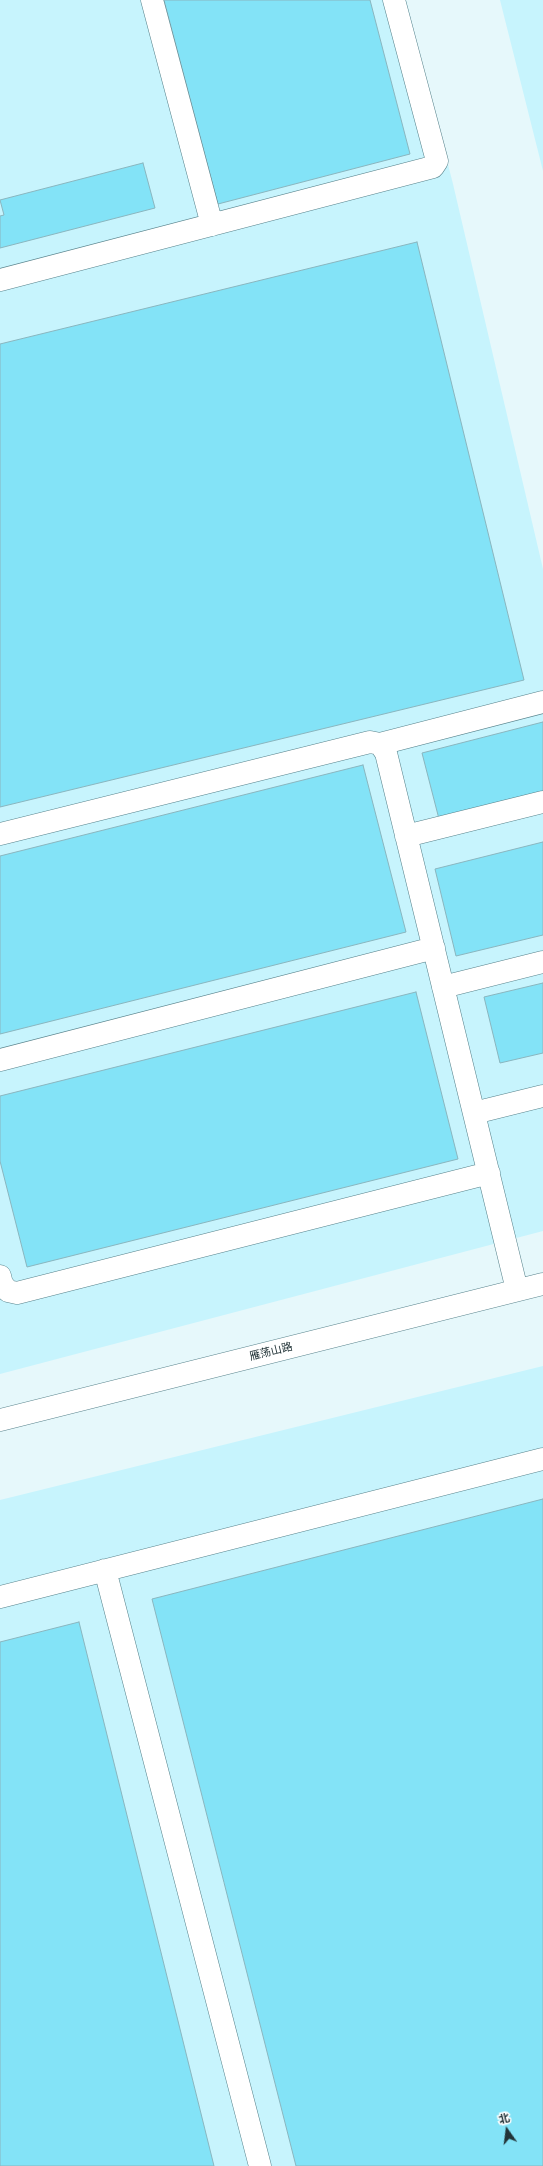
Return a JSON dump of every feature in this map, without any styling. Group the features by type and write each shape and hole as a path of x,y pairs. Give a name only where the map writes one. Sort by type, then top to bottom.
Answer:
{"street":[{"path":"152,0 212,225"},
{"path":"0,280 433,167 437,161 394,0"},
{"path":"0,834 370,742 380,744 543,702"},
{"path":"380,744 386,753 517,1290"},
{"path":"406,836 543,802"},
{"path":"0,1060 434,948"},
{"path":"443,988 543,962"},
{"path":"474,1113 543,1096"},
{"path":"0,1276 2,1284 8,1291 17,1293 489,1173"},
{"name":"雁荡山路","path":"0,1420 543,1284"},
{"path":"0,1597 543,1459"},
{"path":"105,1570 260,2166"}],"shaded area":[{"path":"0,0 406,0 453,184 543,569 543,1231 0,1374"},
{"path":"500,0 543,0 543,171"},
{"path":"543,1366 543,2166 0,2166 0,1500"}],"building":[{"path":"164,0 370,0 410,154 218,204"},
{"path":"143,163 155,208 0,248 0,216 4,215 0,200"},
{"path":"417,242 524,680 0,807 0,344"},
{"path":"543,722 543,792 439,819 422,753"},
{"path":"363,765 406,932 0,1034 0,856"},
{"path":"543,842 543,935 456,956 435,869"},
{"path":"543,983 543,1053 500,1063 484,997"},
{"path":"416,992 458,1159 27,1267 0,1161 0,1096"},
{"path":"543,1499 543,2166 296,2166 152,1599"},
{"path":"79,1622 214,2166 0,2166 0,1642"}]}
